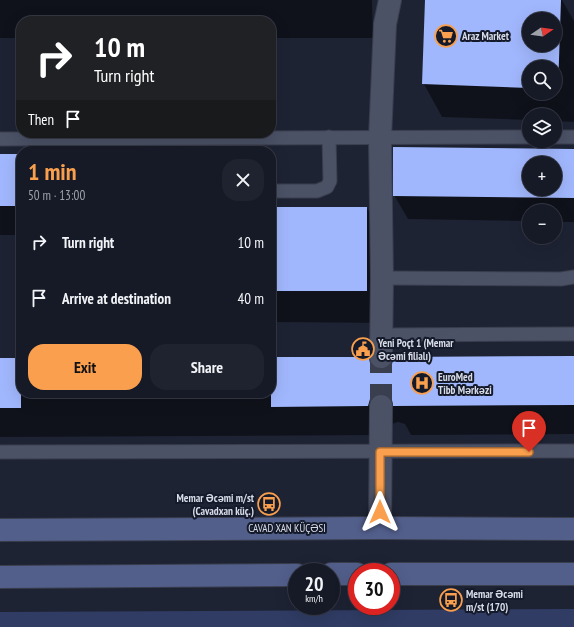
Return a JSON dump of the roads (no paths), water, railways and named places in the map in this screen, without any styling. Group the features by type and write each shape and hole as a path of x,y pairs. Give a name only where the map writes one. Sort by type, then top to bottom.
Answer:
{"street":[{"path":"381,357 382,278 380,138 385,24 390,0"},
{"path":"380,528 381,406"},
{"name":"CAVAD XAN KÜÇƏSI","path":"0,530 380,528 574,529"},
{"path":"400,574 574,574"},
{"path":"0,577 288,575"}],"lane":[{"path":"562,137 574,136"},
{"path":"276,137 522,137"},
{"path":"276,191 317,192 327,188 330,181 329,137"},
{"path":"0,139 164,138"},
{"path":"382,278 560,279 574,277"},
{"path":"382,335 574,334"},
{"path":"0,452 574,451"}],"tunnel":[{"path":"381,357 381,406"}],"place":[{"name":"Araz Market","path":"446,36"},
{"name":"Yeni Poçt 1 (Memar Əcəmi filialı)","path":"363,349"},
{"name":"EuroMed Tibb Mərkəzi","path":"422,383"},
{"name":"Memar Əcəmi m/st (Cavadxan küç.)","path":"269,504"},
{"name":"Memar Əcəmi m/st (170)","path":"451,600"}]}
